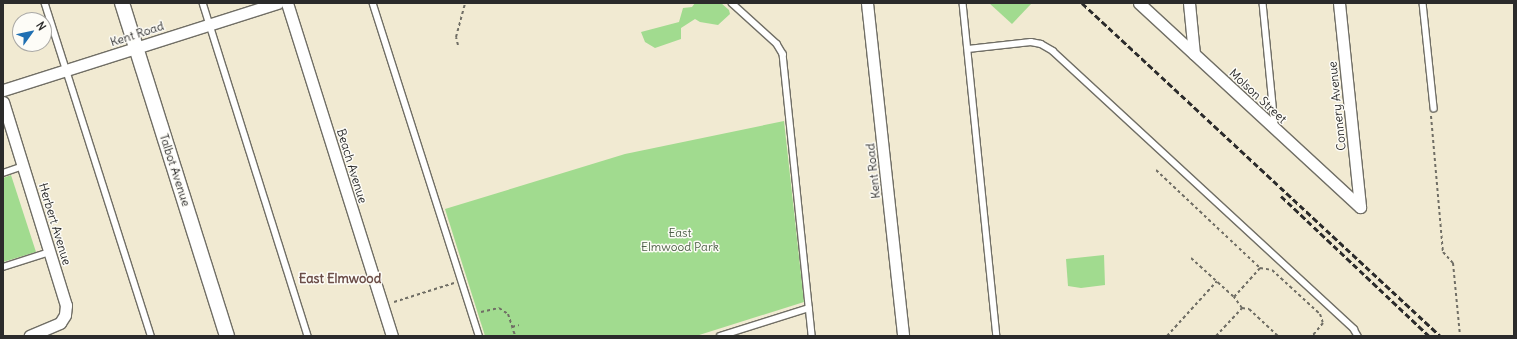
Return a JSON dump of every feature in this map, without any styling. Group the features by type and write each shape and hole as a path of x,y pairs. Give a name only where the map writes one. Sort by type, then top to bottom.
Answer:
{"street":[{"name":"Talbot Avenue","path":"122,3 227,336"},
{"name":"Kent Road","path":"3,90 278,3"},
{"name":"Beach Avenue","path":"287,3 392,336"},
{"name":"Kent Road","path":"867,3 904,336"},
{"name":"Molson Street","path":"1139,3 1360,207"},
{"path":"1189,3 1194,54"},
{"name":"Connery Avenue","path":"1339,3 1360,207"},
{"name":"Herbert Avenue","path":"3,102 50,252 66,310 56,326 30,336"}],"lane":[{"path":"45,3 151,336"},
{"path":"203,3 308,336"},
{"path":"373,3 479,336"},
{"path":"732,3 779,46 783,54 812,336"},
{"path":"963,3 997,336"},
{"path":"1263,3 1275,129"},
{"path":"1423,3 1433,110"},
{"path":"968,49 1031,42 1041,44 1053,51 1358,336"},
{"path":"3,173 23,166"},
{"path":"3,267 50,252"},
{"path":"720,336 809,308"}],"path":[{"path":"458,45 456,37 465,3"},
{"path":"1433,110 1443,252 1453,263 1460,336"},
{"path":"1156,170 1260,268 1272,270 1320,314 1323,323 1312,336"},
{"path":"1191,258 1234,297 1242,308 1249,309 1278,336"},
{"path":"1234,297 1260,268"},
{"path":"383,306 461,281"},
{"path":"1167,336 1217,281"},
{"path":"472,314 500,308 508,314 515,336"},
{"path":"1216,336 1242,308"},
{"path":"512,327 519,325"}],"green space":[{"path":"695,3 721,3 729,10 730,14 718,25 700,22 695,19 681,28 681,39 655,48 645,42 641,32 679,22 683,8 692,7"},
{"path":"989,3 1030,3 1031,4 1012,24"},
{"name":"East Elmwood Park","path":"784,121 804,302 696,336 485,336 445,209 625,154"},
{"path":"11,175 36,252 3,262 3,178"},
{"path":"1104,255 1105,285 1081,288 1068,286 1066,259"}],"railway":[{"path":"1082,3 1440,336"},
{"path":"1281,196 1429,336"}],"district":[{"name":"East Elmwood","path":"340,279"}]}
